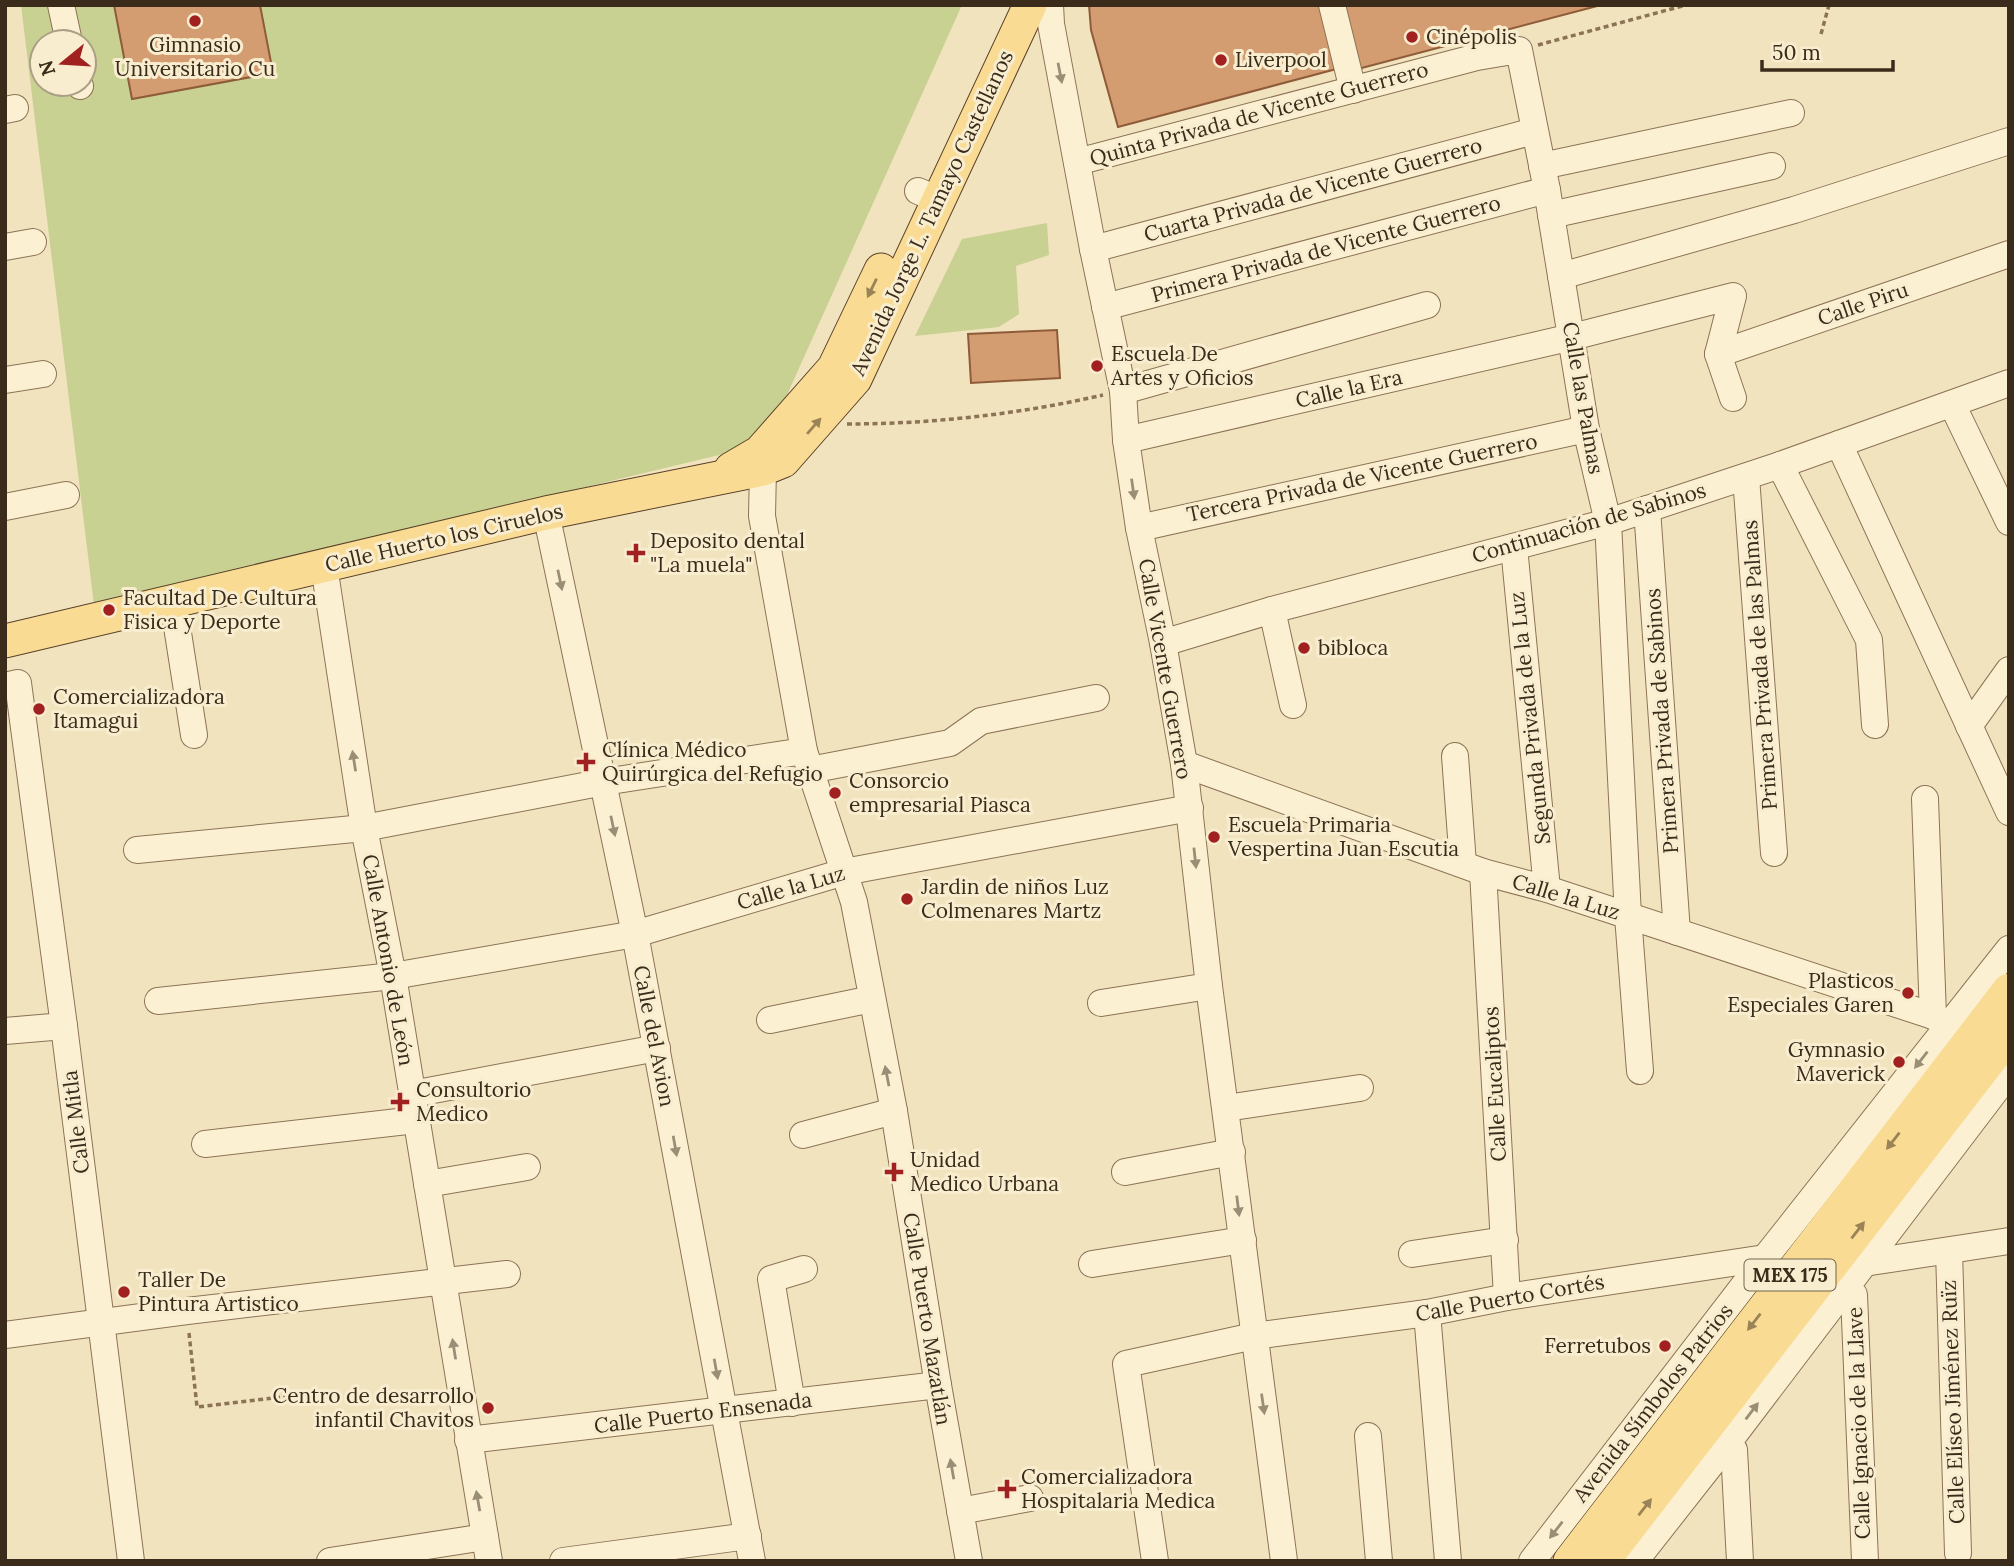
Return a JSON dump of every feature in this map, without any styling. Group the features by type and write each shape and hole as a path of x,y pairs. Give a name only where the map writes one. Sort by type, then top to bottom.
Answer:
{"main road":[{"name":"Avenida Jorge L. Tamayo Castellanos","path":"761,460 783,461 855,379 1007,5"},
{"name":"Avenida Jorge L. Tamayo Castellanos","path":"761,460 834,368 1030,5"},
{"name":"Calle Huerto los Ciruelos","path":"5,641 546,513 720,476 761,460"},
{"name":"Avenida Símbolos Patrios","path":"1570,1561 2009,990"},
{"name":"MEX 175","path":"1603,1561 2009,1035"}],"street":[{"path":"61,5 66,28"},
{"name":"Calle Vicente Guerrero","path":"1050,5 1051,24 1122,391 1139,528 1184,764 1209,986 1284,1561"},
{"path":"1332,5 1353,90"},
{"name":"Quinta Privada de Vicente Guerrero","path":"1077,162 1477,57 1519,50"},
{"name":"Calle las Palmas","path":"1519,50 1547,190 1586,429 1608,522 1628,916 1640,1071"},
{"path":"1547,190 1791,113"},
{"name":"Cuarta Privada de Vicente Guerrero","path":"1093,248 1534,131"},
{"path":"1561,276 1794,210 2009,141"},
{"path":"1547,190 1772,166"},
{"name":"Primera Privada de Vicente Guerrero","path":"1105,307 1547,190"},
{"path":"5,247 33,242"},
{"name":"Calle Piru","path":"1718,354 2009,254"},
{"name":"Calle la Era","path":"1126,440 1572,337 1733,296 1718,354"},
{"path":"1122,391 1427,305"},
{"path":"1718,354 1733,398"},
{"path":"5,380 43,374"},
{"name":"Continuación de Sabinos","path":"1163,643 1272,610 1608,522 1780,465 2009,383"},
{"path":"1952,404 2009,522"},
{"name":"Tercera Privada de Vicente Guerrero","path":"1139,528 1586,429"},
{"path":"1839,444 2009,813"},
{"name":"Calle Puerto Mazatlán","path":"761,460 762,516 807,760 854,902 894,1111 937,1385 969,1561"},
{"path":"1780,465 1869,640 1875,725"},
{"name":"Primera Privada de las Palmas","path":"1745,477 1774,853"},
{"path":"5,507 66,495"},
{"name":"Primera Privada de Sabinos","path":"1647,509 1677,932"},
{"name":"Calle del Avion","path":"546,513 635,934 750,1548"},
{"name":"Segunda Privada de la Luz","path":"1514,547 1547,889"},
{"name":"Calle Antonio de León","path":"324,566 364,828 393,976 487,1549"},
{"path":"173,601 194,735"},
{"path":"1272,610 1293,705"},
{"path":"1969,726 2009,670"},
{"name":"Calle Mitla","path":"11,685 64,1026 131,1561"},
{"path":"137,850 364,828 604,782 950,743 981,721 1096,698"},
{"name":"Calle Eucaliptos","path":"1455,757 1473,868 1505,1240 1507,1297"},
{"name":"Calle la Luz","path":"1184,764 1473,868 1547,889 1941,1020"},
{"path":"1925,799 1941,1020"},
{"name":"Calle la Luz","path":"158,1001 393,976 635,934 844,872 1189,807"},
{"name":"Avenida Símbolos Patrios","path":"1532,1561 1765,1258 1941,1020 2009,949"},
{"path":"1101,1003 1209,986"},
{"path":"771,1020 873,999"},
{"path":"5,1031 64,1026"},
{"path":"205,1144 414,1107 657,1048"},
{"path":"1635,1561 2009,1073"},
{"path":"1226,1108 1360,1088"},
{"path":"803,1135 894,1111"},
{"path":"1125,1171 1232,1152"},
{"path":"427,1184 527,1167"},
{"path":"1092,1264 1242,1240"},
{"path":"1412,1254 1505,1240"},
{"path":"1864,1263 2009,1241"},
{"name":"Calle Elíseo Jiménez Ruïz","path":"1949,1251 1958,1553"},
{"name":"Calle Puerto Cortés","path":"1155,1561 1126,1364 1254,1336 1427,1313 1507,1297 1765,1258"},
{"path":"792,1403 771,1279 804,1269"},
{"path":"5,1335 507,1274"},
{"name":"Calle Ignacio de la Llave","path":"1846,1289 1854,1296 1865,1561"},
{"path":"1427,1313 1448,1561"},
{"name":"Calle Puerto Ensenada","path":"468,1440 937,1385"},
{"path":"1368,1436 1379,1561"},
{"path":"1727,1444 1734,1450 1740,1561"},
{"path":"960,1511 1030,1497"},
{"path":"563,1561 750,1548"},
{"path":"330,1561 487,1549"}],"path":[{"path":"1519,50 1686,5"},
{"path":"1821,34 1829,5"},
{"path":"816,424 892,424 1033,410 1122,391"},
{"path":"187,1311 197,1407 291,1396"}],"green space":[{"path":"21,5 962,5 765,444 94,605 32,98 98,98 98,28 28,28 28,63"},
{"path":"1047,223 1049,255 1016,266 1019,314 999,327 915,336 962,239"}],"building":[{"path":"114,5 260,5 273,73 132,99"},
{"name":"Liverpool","path":"1089,5 1328,5 1344,67 1118,127 1091,30"},
{"name":"Cinépolis","path":"1337,5 1601,5 1354,70"},
{"path":"1057,330 1060,378 971,383 968,334"}],"place":[{"name":"Gimnasio Universitario Cu","path":"195,21"},
{"name":"Cinépolis","path":"1412,37"},
{"name":"Liverpool","path":"1221,60"},
{"name":"Escuela De Artes y Oficios","path":"1097,366"},
{"name":"Deposito dental \"La muela\"","path":"636,553"},
{"name":"Facultad De Cultura Fisica y Deporte","path":"109,610"},
{"name":"bibloca","path":"1304,648"},
{"name":"Comercializadora Itamagui","path":"39,709"},
{"name":"Clínica Médico Quirúrgica del Refugio","path":"586,762"},
{"name":"Consorcio empresarial Piasca","path":"835,793"},
{"name":"Escuela Primaria Vespertina Juan Escutia","path":"1214,837"},
{"name":"Jardin de niños Luz Colmenares Martz","path":"907,899"},
{"name":"Plasticos Especiales Garen","path":"1908,993"},
{"name":"Gymnasio Maverick","path":"1899,1062"},
{"name":"Consultorio Medico","path":"400,1102"},
{"name":"Unidad Medico Urbana","path":"894,1172"},
{"name":"Taller De Pintura Artistico","path":"124,1292"},
{"name":"Ferretubos","path":"1665,1346"},
{"name":"Centro de desarrollo infantil Chavitos","path":"488,1408"},
{"name":"Comercializadora Hospitalaria Medica","path":"1007,1489"}]}
